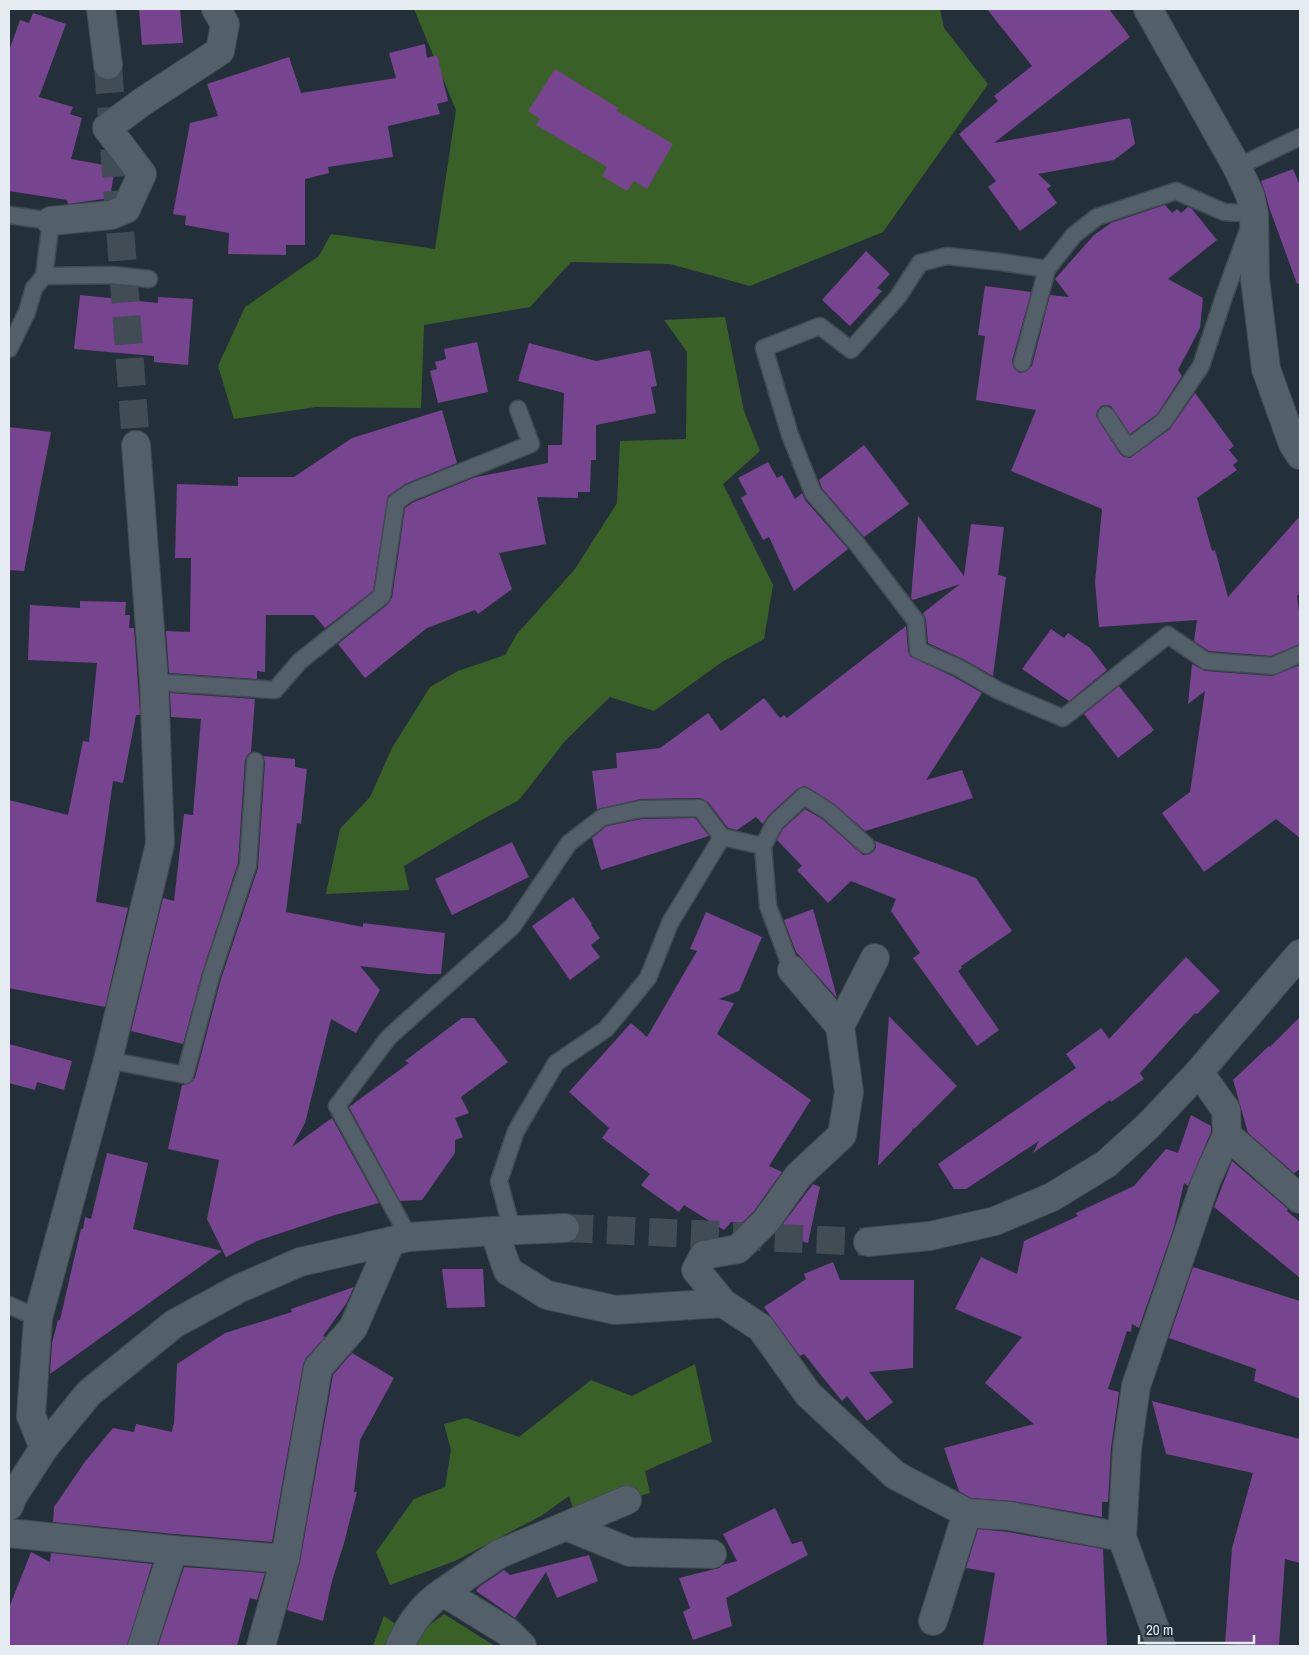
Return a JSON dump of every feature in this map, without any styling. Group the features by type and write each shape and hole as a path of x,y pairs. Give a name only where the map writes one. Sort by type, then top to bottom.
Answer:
{"street":[{"path":"101,9 108,65"},
{"path":"52,222 111,215 126,209 142,174 107,128 220,50 226,24 216,9"},
{"path":"1148,9 1237,167 1250,195 1254,214 1254,279 1266,369 1293,444 1300,455"},
{"path":"44,1448 31,1416 38,1318 108,1060 160,844 154,682 136,445"},
{"path":"868,1242 930,1236 995,1220 1052,1197 1106,1164 1148,1126 1199,1072 1300,954"},
{"path":"840,1026 875,958"},
{"path":"792,970 840,1026 849,1092 842,1135 799,1175 766,1221 738,1249 704,1255 696,1270 724,1303 761,1328 808,1394 895,1475 967,1513 1010,1516 1122,1537"},
{"path":"1162,1646 1122,1537 1127,1450 1136,1386 1206,1181 1227,1135 1226,1110 1199,1072"},
{"path":"1227,1135 1300,1199"},
{"path":"9,1506 13,1496 44,1448 89,1393 174,1324 238,1289 300,1262 400,1239 503,1230 565,1228"},
{"path":"503,1230 508,1270 547,1295 615,1310 724,1303"},
{"path":"261,1646 285,1558 318,1368 353,1328 400,1239"},
{"path":"400,1646 406,1632 430,1601 500,1554 627,1500"},
{"path":"934,1621 967,1513"},
{"path":"566,1526 630,1552 712,1554"},
{"path":"9,1532 173,1550 285,1558"},
{"path":"142,1646 173,1550"},
{"path":"443,1592 508,1632 522,1646"}],"lane":[{"path":"1237,167 1300,137"},
{"path":"1022,364 1047,269 1074,235 1097,216 1176,192 1224,212 1254,214 1201,366 1164,421 1128,448 1106,415"},
{"path":"9,215 52,222 44,276 34,288 27,312 9,349"},
{"path":"1047,269 947,256 920,263 898,297 851,350 820,326 764,348 790,435 814,493 857,544 916,622 918,650 959,668 997,690 1063,718 1168,635 1206,661 1273,666 1300,654"},
{"path":"44,276 112,275 149,279"},
{"path":"154,682 276,690 300,660 382,596 396,502 408,493 531,444 518,409"},
{"path":"108,1060 185,1075 212,976 248,865 255,761"},
{"path":"792,970 768,906 763,846 775,823 804,796 828,811 866,845"},
{"path":"400,1239 336,1106 389,1037 512,926 569,843 603,817 641,809 700,808 722,837 763,846"},
{"path":"503,1230 500,1181 516,1131 556,1063 606,1029 648,978 670,923 722,837"},
{"path":"9,1304 38,1318"}],"green space":[{"path":"414,9 940,9 944,28 988,84 883,232 750,286 670,264 571,262 530,307 424,325 421,408 316,407 234,419 218,366 245,307 319,256 331,234 435,249 456,110"},
{"path":"725,317 744,411 760,451 723,484 773,585 764,639 722,662 654,711 610,697 565,741 519,800 404,866 409,890 326,894 340,829 370,797 392,748 430,687 458,671 505,655 517,634 575,569 617,503 620,441 686,439 687,352 664,320"},
{"path":"695,1364 712,1442 645,1471 650,1493 575,1514 569,1496 541,1516 455,1561 390,1585 376,1552 414,1499 445,1487 451,1450 444,1424 466,1418 519,1437 591,1380 632,1396"},
{"path":"444,1614 495,1646 373,1646 384,1616 400,1627 417,1635"}],"building":[{"path":"139,9 180,9 183,43 142,45"},
{"path":"987,9 1109,9 1130,37 994,143 1130,118 1135,144 1114,160 1038,174 1051,186 1047,189 1057,203 1020,231 988,187 996,181 959,134 998,101 994,96 1032,66"},
{"path":"33,13 66,24 39,97 73,107 70,114 82,118 71,159 115,167 110,198 68,204 67,200 9,191 9,51 20,20 29,23"},
{"path":"425,44 427,58 437,55 448,101 437,104 440,114 388,126 393,157 328,167 329,173 305,179 305,245 286,245 286,255 228,254 229,233 185,225 186,216 173,214 190,123 218,116 207,84 289,57 301,93 396,78 389,53"},
{"path":"555,69 618,108 617,111 673,144 647,189 634,181 627,191 602,176 607,167 536,125 540,119 528,111"},
{"path":"1293,169 1300,186 1300,283 1297,284 1261,181"},
{"path":"1165,205 1172,213 1177,209 1181,213 1188,207 1192,209 1217,240 1168,279 1203,298 1200,328 1178,370 1182,376 1157,414 1130,434 1111,406 1101,406 1096,416 1120,454 1130,458 1170,429 1195,393 1234,446 1229,450 1238,461 1233,465 1237,470 1197,498 1212,551 1215,550 1228,597 1300,516 1300,593 1297,596 1300,618 1300,644 1271,656 1209,651 1194,641 1197,620 1099,627 1095,582 1102,509 1011,471 1036,410 976,400 985,336 978,335 985,286 1031,292 1012,361 1015,370 1020,373 1025,372 1032,366 1050,295 1069,297 1055,279 1094,235 1111,223"},
{"path":"866,251 890,274 877,288 882,291 850,326 822,300"},
{"path":"80,295 158,303 158,297 193,299 188,365 154,362 154,356 74,349"},
{"path":"477,342 488,392 438,403 430,371 437,369 435,362 446,359 444,349"},
{"path":"529,343 596,361 650,350 657,386 651,387 656,413 596,425 596,460 591,460 590,492 578,492 578,498 537,497 546,544 499,553 512,589 478,614 475,610 427,628 365,678 338,644 388,604 392,598 405,508 414,502 476,477 548,463 548,445 562,445 564,393 518,381"},
{"path":"442,410 457,463 405,484 388,496 373,591 325,628 314,615 266,615 265,672 257,671 257,679 169,673 166,631 190,632 191,558 175,558 177,484 238,486 238,477 294,477 352,438"},
{"path":"9,427 51,432 24,571 9,570"},
{"path":"864,445 909,504 864,537 822,488 819,480"},
{"path":"768,462 777,478 782,475 795,499 802,493 805,500 848,549 794,591 769,537 763,540 741,498 747,494 738,478"},
{"path":"918,516 964,576 971,524 1004,527 998,575 1006,577 993,676 963,659 928,643 926,620 923,613 960,584 913,600 911,598"},
{"path":"80,601 126,602 125,615 130,615 129,628 134,628 140,715 136,715 123,783 113,781 96,902 128,908 105,1007 9,988 9,800 68,815 83,741 89,742 97,663 28,660 30,605 80,608"},
{"path":"906,626 910,656 982,693 926,780 962,770 973,798 865,831 833,803 804,786 797,789 768,816 763,824 756,817 737,830 728,828 708,802 700,798 641,799 597,809 592,771 617,768 616,753 660,748 708,713 721,731 764,698 780,718 784,715 787,718"},
{"path":"1051,629 1064,638 1068,633 1090,648 1107,670 1069,701 1022,669"},
{"path":"1192,664 1205,671 1272,676 1300,665 1300,838 1276,819 1204,872 1162,813 1190,792 1205,691 1188,704"},
{"path":"1119,686 1154,730 1118,758 1084,714"},
{"path":"170,693 255,699 251,752 245,760 238,863 202,973 183,1044 131,1031 163,898 174,901 184,814 193,815 201,719 171,717"},
{"path":"263,756 295,759 295,767 307,769 301,824 297,823 286,912 363,927 363,923 445,933 441,974 360,966 380,990 356,1033 331,1019 305,1123 292,1147 332,1118 379,1203 335,1215 257,1241 226,1257 207,1219 219,1160 168,1149 182,1085 188,1084 195,1078 221,979 258,868 265,762"},
{"path":"805,809 822,819 863,855 874,851 876,847 875,841 976,878 1012,931 961,966 962,968 958,971 999,1030 977,1046 913,958 920,953 891,911 896,899 851,881 828,903 797,870 802,866 777,840 783,829"},
{"path":"695,818 709,836 601,870 592,838 607,826 642,819"},
{"path":"512,842 529,877 452,915 435,879"},
{"path":"573,897 600,938 591,945 600,957 570,980 532,926"},
{"path":"813,909 837,998 796,952 784,920"},
{"path":"706,912 762,937 739,991 719,999 734,1003 717,1034 811,1100 769,1166 782,1172 754,1211 742,1223 731,1222 724,1230 684,1205 679,1212 641,1185 650,1174 602,1138 609,1128 569,1092 631,1023 647,1037 697,951 690,949"},
{"path":"1186,957 1220,991 1197,1014 1195,1013 1140,1073 1144,1079 1033,1153 1039,1141 966,1189 954,1189 938,1164 1076,1068 1066,1054 1101,1028 1109,1039"},
{"path":"889,1016 957,1086 914,1129 913,1127 912,1131 878,1166"},
{"path":"1300,1017 1300,1169 1294,1173 1248,1133 1233,1080"},
{"path":"462,1018 474,1018 508,1062 461,1097 469,1113 455,1118 463,1137 455,1140 455,1153 422,1200 400,1201 349,1107 409,1063 405,1061"},
{"path":"9,1044 72,1061 64,1090 37,1082 35,1090 9,1083"},
{"path":"1191,1115 1211,1126 1211,1132 1188,1186 1184,1183 1174,1227 1139,1328 1132,1324 1131,1332 1127,1331 1108,1389 1119,1392 1111,1448 1108,1502 1102,1502 1102,1517 1013,1501 971,1498 959,1491 944,1448 1034,1424 985,1383 1022,1337 955,1309 981,1257 1017,1274 1024,1241 1078,1216 1076,1213 1134,1186 1166,1149 1178,1153"},
{"path":"107,1153 148,1163 133,1229 222,1251 50,1374 52,1343 58,1320 60,1320 81,1229 83,1229 85,1217 91,1219"},
{"path":"1232,1161 1288,1209 1287,1211 1300,1222 1300,1278 1214,1207"},
{"path":"813,1184 820,1187 808,1243 776,1233"},
{"path":"833,1262 840,1280 914,1280 913,1368 869,1372 893,1402 867,1421 847,1396 842,1401 804,1354 800,1356 764,1307 806,1279 804,1274"},
{"path":"1193,1267 1300,1301 1300,1399 1254,1381 1256,1369 1169,1338"},
{"path":"442,1269 483,1269 485,1307 447,1308"},
{"path":"354,1287 346,1304 323,1336 325,1337 306,1358 303,1365 272,1542 53,1522 54,1507 84,1463 113,1428 134,1432 136,1424 172,1432 177,1364 225,1333 292,1312 291,1309"},
{"path":"352,1353 394,1378 360,1440 354,1492 357,1492 323,1621 287,1610 300,1562 333,1375"},
{"path":"1152,1401 1300,1439 1300,1563 1285,1559 1279,1646 1225,1644 1232,1548 1253,1473 1166,1454"},
{"path":"775,1508 792,1544 802,1541 808,1555 726,1598 732,1626 693,1640 683,1612 690,1608 679,1578 719,1568 722,1565 737,1561 723,1534"},
{"path":"978,1529 1008,1532 1103,1549 1107,1646 983,1646 995,1573 966,1568"},
{"path":"31,1552 50,1562 51,1553 152,1564 127,1646 9,1646 9,1608"},
{"path":"589,1555 598,1581 557,1598 546,1572 515,1618 476,1591 504,1570 510,1575"},
{"path":"184,1567 265,1573 257,1600 250,1598 237,1646 158,1646"}],"tunnel":[{"path":"108,65 136,445"},
{"path":"565,1228 868,1242"}]}
